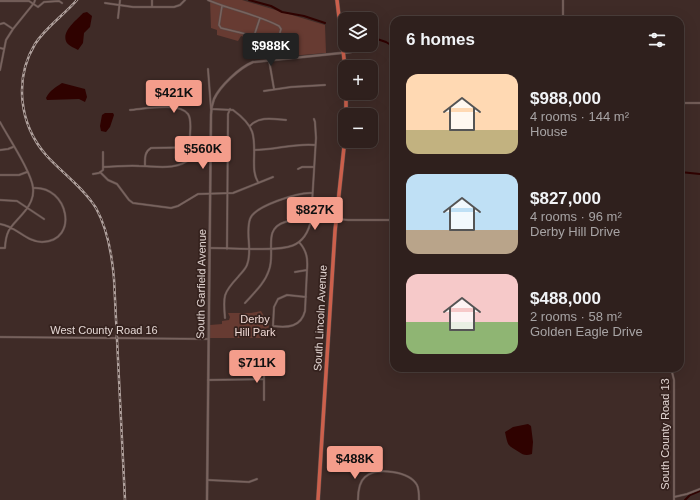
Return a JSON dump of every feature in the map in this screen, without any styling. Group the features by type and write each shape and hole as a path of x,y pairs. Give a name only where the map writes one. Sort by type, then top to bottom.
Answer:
{"highway":[{"path":"337,0 344,60"},
{"name":"South Lincoln Avenue","path":"318,500 336,218 344,148"}],"street":[{"path":"0,70 6,40 34,4 35,0"},
{"path":"118,18 120,0"},
{"path":"152,0 152,7"},
{"path":"105,3 132,7 177,7 185,0"},
{"path":"209,0 222,6 260,18 280,27 279,36 281,59"},
{"path":"562,16 563,0"},
{"path":"0,1 27,1 38,7 44,2 62,2"},
{"path":"222,6 219,25 221,28 254,36 260,18"},
{"path":"0,24 4,23 14,28"},
{"path":"0,48 4,49"},
{"path":"258,182 254,174 254,137 250,126 236,112 230,109 211,109 217,94 241,68 253,62 351,52"},
{"path":"269,60 274,89"},
{"name":"South Garfield Avenue","path":"207,500 211,109 208,69"},
{"path":"264,91 291,87 325,86"},
{"path":"684,103 700,104"},
{"path":"103,166 154,167 179,165 191,158 192,148 190,144 190,119 188,115 180,108 170,107 130,110"},
{"path":"227,248 228,114 230,109"},
{"path":"250,126 255,121 261,119 286,120"},
{"path":"210,248 286,248 299,242 306,235 311,218 315,145 314,119"},
{"path":"0,122 28,172 33,188 32,199 27,208 10,227 5,248 0,248"},
{"path":"254,150 268,150 300,144 315,145"},
{"path":"0,150 8,149 14,146"},
{"path":"145,166 146,154 150,148 192,148 210,146"},
{"path":"93,174 103,170 103,152"},
{"path":"298,169 302,167 314,168"},
{"path":"0,175 19,175 28,172"},
{"path":"100,172 106,178 117,184 128,200 136,204 171,208 178,206 198,194 235,193 258,182 273,177"},
{"path":"0,224 10,227 31,240 39,242 45,242 53,239 62,232 66,218 65,210 61,203 46,189 33,188"},
{"path":"225,318 224,300 226,292 247,266 249,260 250,219 256,211 281,200 306,193 312,193"},
{"path":"0,200 16,200 44,219"},
{"path":"245,303 266,278 270,266 272,232 277,225 295,219 311,218"},
{"path":"336,218 348,220 390,220"},
{"path":"299,242 304,248 308,262 306,297 304,313 299,323 288,327 274,326 274,307 278,299 287,296 306,297"},
{"path":"295,272 307,270"},
{"name":"West County Road 16","path":"0,338 208,339"},
{"name":"South County Road 13","path":"672,372 674,380 674,500"},
{"path":"264,400 264,376 266,373"},
{"path":"208,380 264,379"},
{"path":"358,500 360,486 365,477 374,472 401,474 410,477 419,489 419,500"},
{"path":"208,480 249,482 257,479"},
{"path":"674,497 700,489"}],"green space":[{"path":"210,0 242,0 325,25 326,53 277,57 277,47 241,36 238,41 217,35 217,30 211,28"},
{"name":"Derby Hill Park","path":"261,311 269,327 267,329 267,338 210,338 210,325 222,324 222,321 229,320 230,317 228,313 251,313"}],"shaded area":[{"path":"87,12 92,16 90,27 84,33 83,43 78,50 67,43 65,39 67,31 73,23 83,13"},
{"path":"62,83 85,89 87,97 85,102 79,99 47,100 46,98 49,93"},
{"path":"105,113 113,113 114,115 110,127 106,132 101,131 100,126 102,115"},
{"path":"528,424 531,426 533,442 532,454 526,455 510,446 505,432 513,427"}],"waterway":[{"path":"249,0 271,6 282,12 304,16 325,23"},
{"path":"378,39 390,44"},
{"path":"684,172 700,174"},
{"path":"685,500 690,495 700,491"}],"railway":[{"path":"77,0 44,32 35,44 28,58 24,72 22,101 30,130 37,143 52,162 91,200 104,225 109,242 114,279 125,500"}]}
